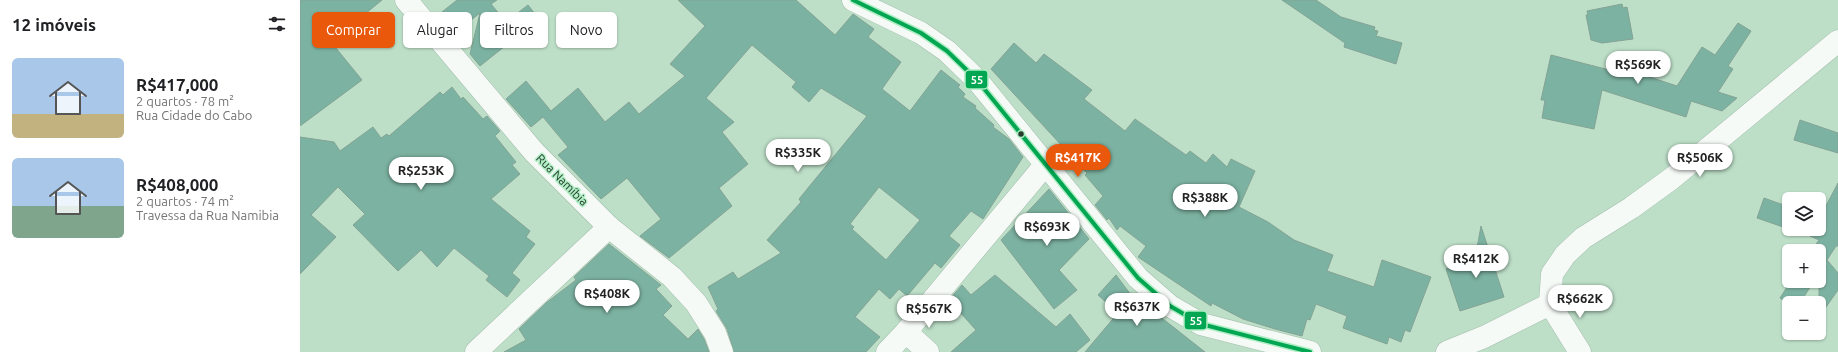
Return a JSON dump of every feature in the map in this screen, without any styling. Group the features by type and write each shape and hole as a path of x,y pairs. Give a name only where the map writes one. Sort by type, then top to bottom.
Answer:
{"street":[{"name":"Rua Namíbia","path":"406,0 534,152 609,227 672,277 696,303 715,334 722,352"},
{"path":"853,0 921,33 947,51 977,80 1138,278 1170,306 1201,324 1310,352"},
{"path":"1580,352 1550,304 1552,274 1565,255 1583,238 1631,208 1671,179 1838,41"},
{"path":"887,352 906,332 1045,165"},
{"path":"476,352 609,227"},
{"path":"1447,352 1484,337 1550,304"},
{"path":"906,332 928,352"}],"building":[{"path":"300,0 382,0 367,12 312,12 312,48 336,48 362,80 300,126"},
{"path":"457,0 497,0 491,4 498,12 480,12 472,19 472,12 442,12"},
{"path":"678,0 796,0 835,35 853,14 874,29 868,37 901,62 882,89 910,111 941,70 960,85 958,87 965,94 963,97 976,106 975,108 994,125 993,127 1009,139 1023,157 983,219 971,211 949,236 960,245 941,268 935,263 907,296 899,289 890,299 879,289 855,317 880,337 866,352 734,352 727,329 716,311 718,309 708,287 733,272 738,279 781,253 767,240 801,202 799,199 867,116 821,88 809,102 792,87 796,82 752,45 706,98 734,122 722,132 748,164 719,188 732,206 669,258 640,236 661,219 627,178 601,199 558,155 568,147 543,117 531,127 506,99 526,81 551,111 578,88 605,122 629,102 639,114 685,76 670,64 705,26","holes":["879,187 920,220 886,260 852,229 854,227 850,224"]},
{"path":"1282,0 1316,0 1341,17 1375,27 1374,30 1378,31 1376,36 1402,43 1396,64 1344,47 1345,43"},
{"path":"1622,4 1623,8 1627,7 1633,39 1602,43 1591,40 1586,15 1588,15 1587,11"},
{"path":"528,5 534,12 519,12"},
{"path":"480,13 480,48 503,48 480,66 470,54"},
{"path":"1738,23 1751,31 1728,66 1733,69 1718,92 1737,98 1722,111 1691,101 1686,117 1602,90 1594,129 1542,118 1545,100 1541,100 1551,55 1617,72 1619,67 1677,86 1702,47 1715,55"},
{"path":"1014,43 1036,63 1044,54 1092,90 1084,99 1125,131 1135,119 1186,155 1190,151 1206,163 1213,154 1227,167 1231,159 1255,171 1239,207 1268,222 1294,240 1333,255 1327,271 1374,287 1382,260 1431,277 1410,332 1405,330 1401,342 1389,337 1387,344 1343,328 1347,316 1316,304 1310,320 1307,319 1302,336 1275,329 1243,319 1212,303 1211,306 1138,257 1146,246 1120,226 1117,230 1109,218 1107,220 1095,205 1103,196 1085,175 1087,173 991,69"},
{"path":"452,87 461,99 463,97 483,119 487,116 500,131 495,136 516,162 512,165 520,174 491,199 530,231 526,237 535,244 512,273 520,280 507,297 486,280 489,276 454,248 437,267 421,250 398,271 353,225 365,214 338,187 311,215 336,237 300,274 300,137 334,142 340,151 373,127 381,138 387,134 389,136 440,92 443,95"},
{"path":"1800,120 1838,133 1838,153 1794,140"},
{"path":"1838,183 1838,246 1836,246 1827,260 1838,273 1838,290 1826,307 1826,296 1819,296 1819,288 1826,288 1826,244 1816,244 1819,240 1810,236 1826,236 1826,206"},
{"path":"1049,189 1089,239 1059,270 1077,290 1054,309 1001,240"},
{"path":"1764,198 1782,204 1782,227 1757,218"},
{"path":"1481,226 1504,297 1460,311 1446,269 1475,259"},
{"path":"609,244 661,285 656,289 672,306 663,315 688,339 698,329 709,352 504,352 526,340 519,329 546,303 576,280 574,277"},
{"path":"995,275 1056,327 1070,314 1090,340 1076,352 951,352 976,330 949,300 962,285 971,295"},
{"path":"1116,275 1131,295 1156,318 1158,315 1205,352 1085,352 1118,313 1098,295"},
{"path":"1786,288 1810,288 1804,296 1782,296 1782,299 1780,298"}],"transit line":[{"name":"55","path":"853,0 921,33 947,51 977,80 1138,278 1170,306 1201,324 1310,352"}]}
